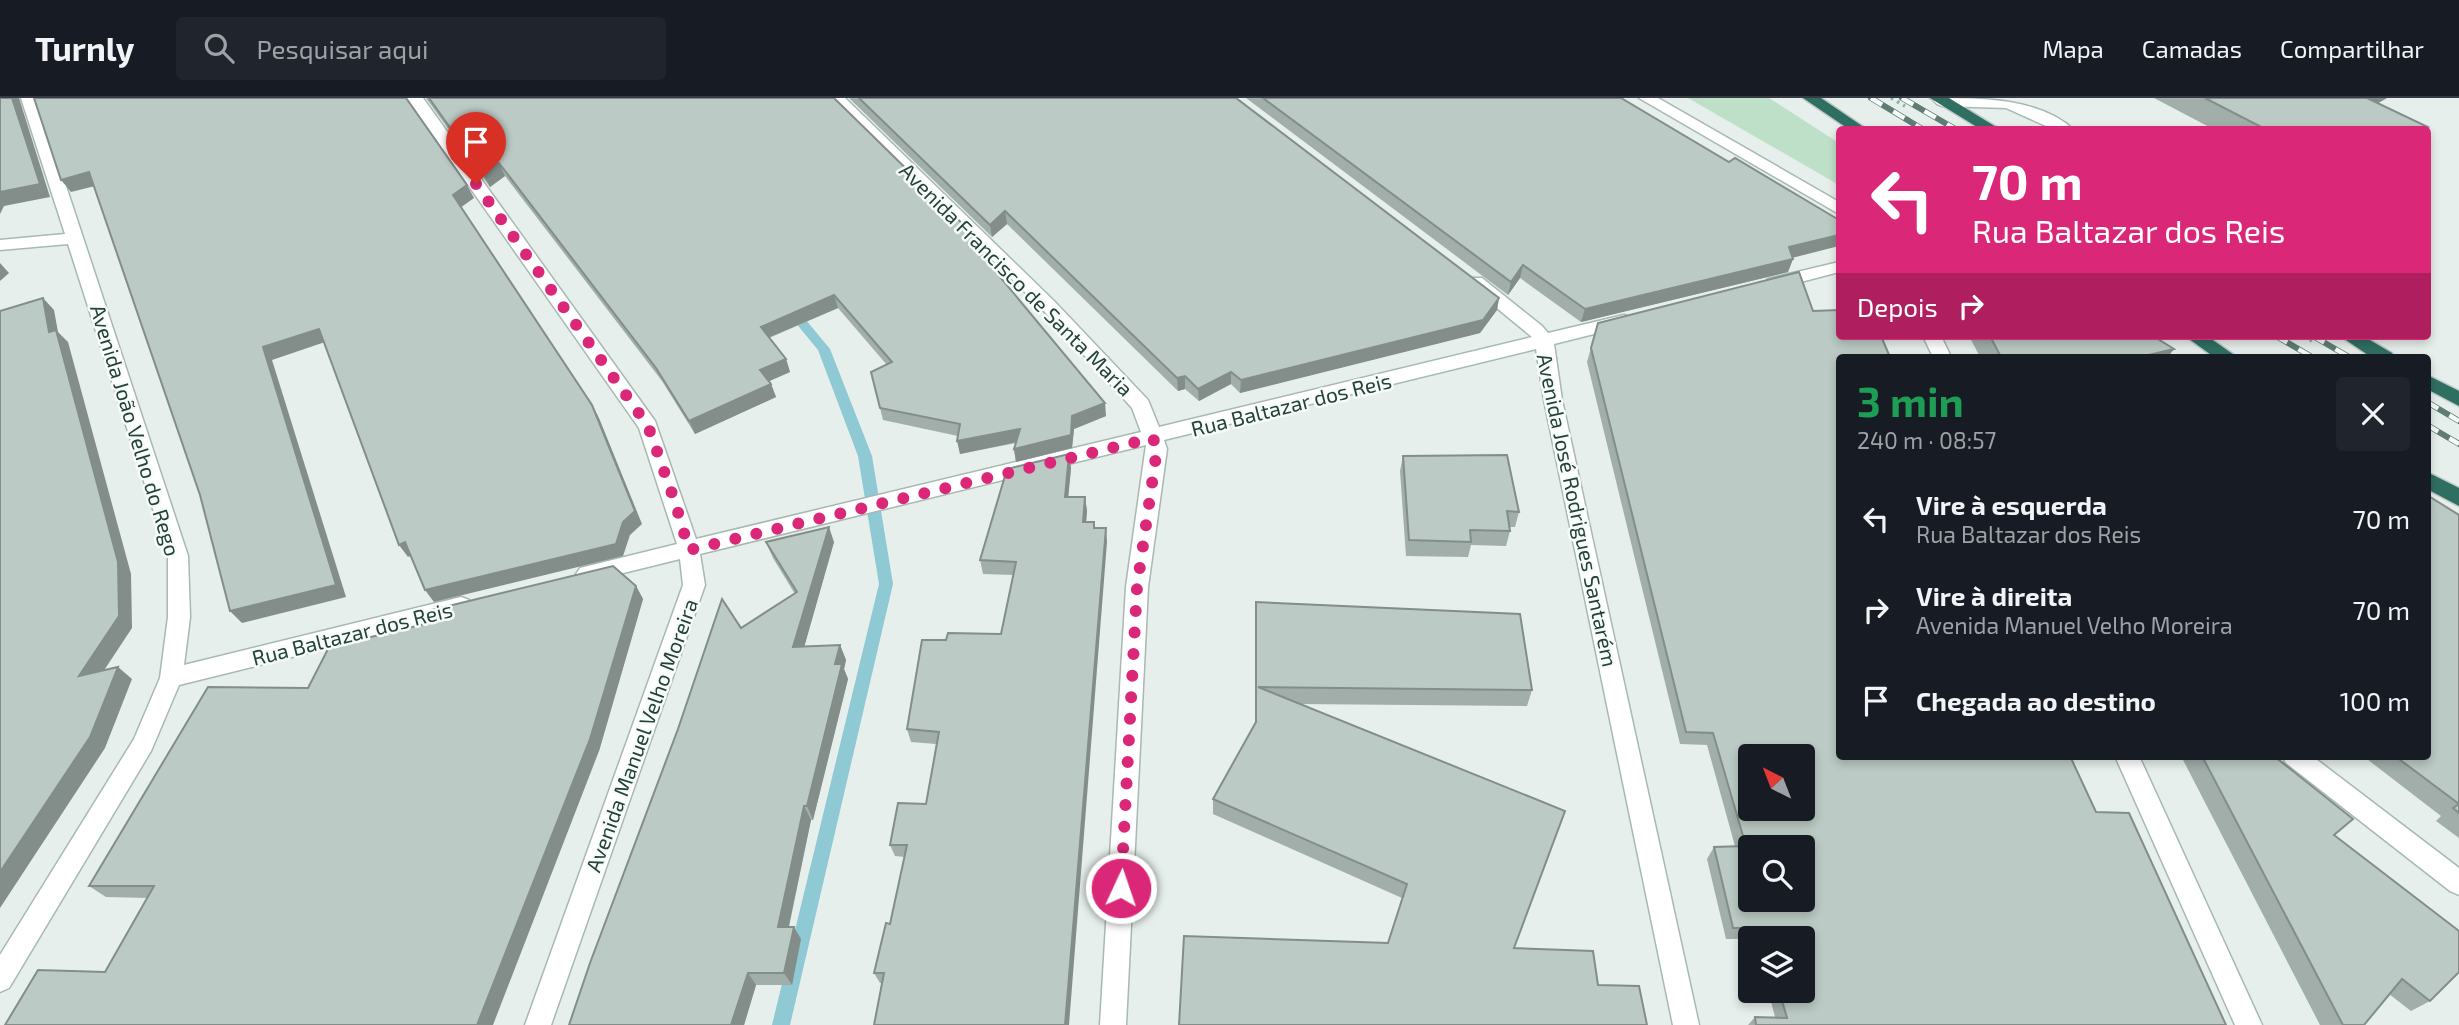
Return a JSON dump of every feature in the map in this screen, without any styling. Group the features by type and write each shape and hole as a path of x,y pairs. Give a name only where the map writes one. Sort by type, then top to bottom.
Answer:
{"highway":[{"path":"1811,98 1855,126"},
{"path":"1940,99 1987,126"},
{"path":"2200,340 2223,354"},
{"path":"2356,340 2380,354"},
{"path":"2431,383 2459,400"},
{"path":"2431,481 2459,498"}],"street":[{"name":"Avenida João Velho do Rego","path":"0,979 143,744 171,678 179,617 178,556 29,98"},
{"name":"Avenida Manuel Velho Moreira","path":"415,98 648,426 689,550 694,585 538,1025"},
{"name":"Avenida Francisco de Santa Maria","path":"836,98 1049,306 1132,395 1141,405 1157,449 1137,587 1113,1025"},
{"path":"1647,98 1836,207"},
{"path":"1940,99 1989,99 2013,103 2059,126"},
{"path":"0,245 75,238"},
{"path":"1759,287 1836,268"},
{"name":"Avenida José Rodrigues Santarém","path":"1465,274 1536,330 1544,341 1553,400 1686,1025"},
{"name":"Rua Baltazar dos Reis","path":"565,580 1638,318"},
{"name":"Rua Baltazar dos Reis","path":"171,678 483,600"},
{"path":"2129,760 2249,1025"},
{"path":"2299,760 2459,883"}],"green space":[{"path":"1688,98 1769,98 1836,141 1836,183"}],"building":[{"path":"0,98 12,98 40,184 0,192"},
{"path":"34,98 406,98 467,185 453,195 592,405 635,511 623,522 616,544 425,590 405,542 399,545 319,329 263,347 336,585 230,611 200,495 89,172 61,180"},
{"path":"429,98 834,98 976,237 971,242 1105,403 1072,416 1071,435 1014,449 1020,429 957,441 960,424 880,408 871,372 892,362 834,295 761,327 786,359 760,370 771,384 689,421 656,368 499,163 483,174"},
{"path":"859,98 1236,98 1499,298 1483,320 1241,380 1231,372 1198,389 1185,376 1177,378 1005,211 990,225"},
{"path":"1263,98 1621,98 1729,162 1735,158 1836,218 1836,236 1789,247 1793,259 1585,309 1523,265 1511,282"},
{"path":"2205,98 2367,98 2426,126 2259,126"},
{"path":"1799,272 1813,311 1836,310 1836,340 1883,340 1889,354 1836,354 1836,760 2072,760 2096,812 2129,813 2226,1025 1756,1025 1755,1017 1787,1018 1783,1003 1815,1003 1815,926 1733,928 1714,847 1738,846 1738,912 1815,912 1815,835 1743,835 1739,821 1815,821 1815,744 1738,744 1738,819 1713,733 1686,732 1591,348 1598,323"},
{"path":"43,298 49,332 56,330 118,562 119,616 79,676 118,667 90,737 0,872 0,311"},
{"path":"1992,340 2159,340 2174,349 2153,354 1999,354"},
{"path":"1069,454 1065,497 1085,497 1083,522 1094,522 1094,528 1106,528 1065,1025 874,1025 884,973 874,973 886,923 890,924 907,845 890,845 898,803 926,804 939,732 907,729 922,640 946,640 948,633 1001,634 1016,562 980,560 1007,469"},
{"path":"1507,455 1519,512 1507,511 1510,531 1470,530 1471,542 1409,540 1403,456"},
{"path":"2431,498 2459,515 2459,804 2400,760 2431,760"},
{"path":"829,527 793,647 840,645 835,664 842,664 807,806 804,806 778,927 794,927 784,973 748,973 731,1025 569,1025 678,729 722,599 741,628 797,592 766,542"},
{"path":"613,566 636,586 590,739 477,1025 5,1025 38,970 105,972 154,886 89,886 208,687 308,688 329,647 437,621 432,610"},
{"path":"1256,602 1520,614 1532,690 1258,687 1565,811 1514,948 1593,951 1598,985 1639,986 1647,1025 1179,1025 1184,936 1388,943 1407,884 1213,799 1256,722"},
{"path":"2204,760 2279,760 2353,819 2334,835 2459,931 2459,972 2430,1001 2402,979 2364,1025 2343,1025"}],"waterway":[{"path":"781,1025 886,584 865,456 824,349 792,311"}],"railway":[{"path":"1871,98 1917,126"},
{"path":"1902,98 1950,126"},
{"path":"2283,340 2307,354"},
{"path":"2320,340 2344,354"},
{"path":"2431,404 2459,421"},
{"path":"2431,427 2459,444"}],"route":[{"path":"476,184 648,426 689,550 1153,438 1157,449 1137,587 1121,888"}]}
